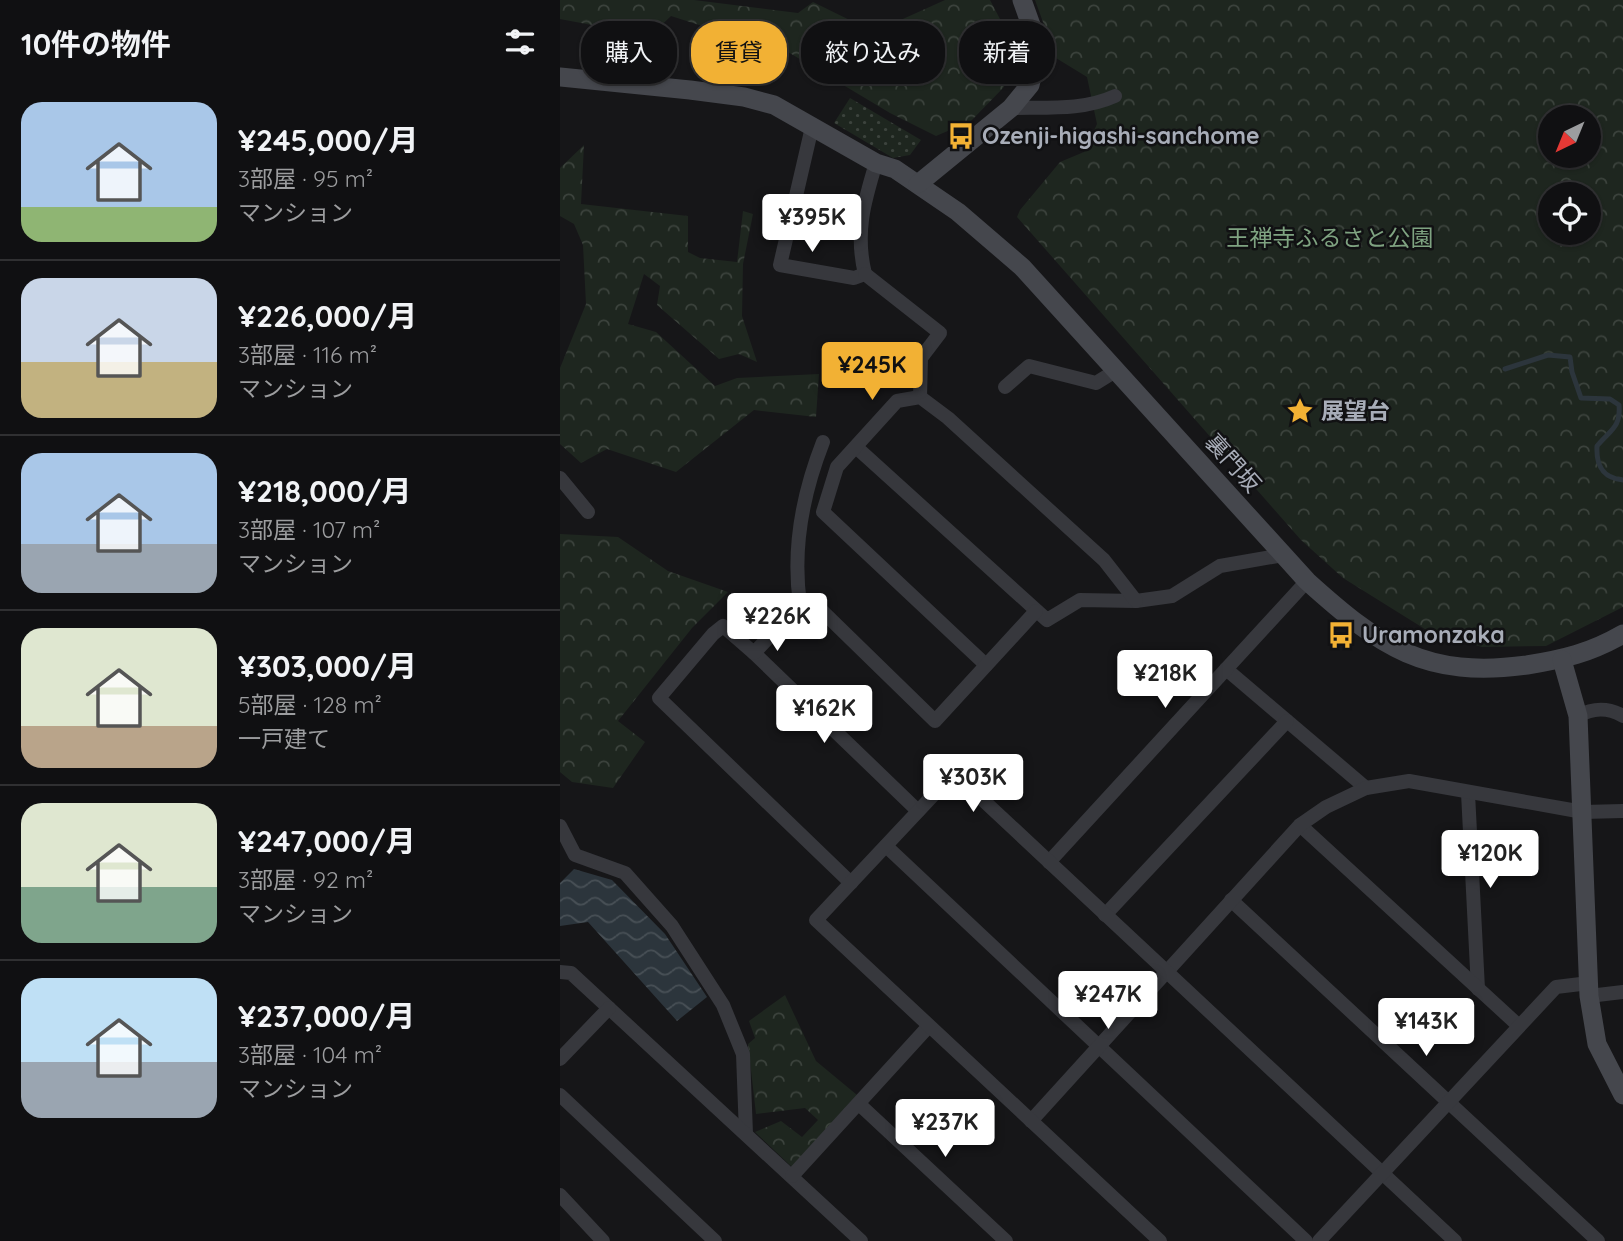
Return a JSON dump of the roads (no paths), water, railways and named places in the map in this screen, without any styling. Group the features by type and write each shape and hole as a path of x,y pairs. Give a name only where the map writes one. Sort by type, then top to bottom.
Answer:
{"street":[{"path":"918,184 1011,108 1030,85 1037,55 1036,39 1022,0"},
{"name":"裏門坂","path":"560,77 744,97 775,105 918,184 989,236 1022,267 1307,581 1345,615 1400,650 1436,664 1469,669 1502,668 1562,660 1623,634"},
{"path":"1011,108 1070,108 1115,96"},
{"path":"812,127 780,265 854,278 864,274"},
{"path":"876,163 862,212 860,254 864,274 940,333 921,358 920,397"},
{"path":"1005,387 1029,366 1096,383 1116,370"},
{"path":"986,665 823,512 837,467 897,401 920,397 948,418 1104,560 1136,601"},
{"path":"754,653 800,604 796,557 808,478 823,442"},
{"path":"856,447 1047,620 1080,600 1136,601 1172,596 1220,566 1283,555"},
{"path":"560,478 587,512"},
{"path":"1049,862 1307,581"},
{"path":"800,604 816,605 935,721 1036,611"},
{"path":"851,883 659,698 713,634 723,626 918,811"},
{"path":"1562,660 1578,716 1589,990 1597,1044 1623,1095"},
{"path":"1226,669 1366,788"},
{"path":"1578,716 1593,708 1616,711 1623,716"},
{"path":"1105,915 1287,720"},
{"path":"1160,1241 816,920 954,773 1455,1241"},
{"path":"1031,1121 1300,825 1326,807 1366,788 1409,781 1583,812 1623,811"},
{"path":"1468,793 1478,989"},
{"path":"1300,825 1519,1026"},
{"path":"560,826 575,855 625,873 672,926 723,1005 743,1054 746,1134"},
{"path":"886,846 1306,1241"},
{"path":"1231,900 1598,1241"},
{"path":"560,972 571,973 861,1241"},
{"path":"1319,1241 1556,988 1623,992"},
{"path":"560,1059 609,1008"},
{"path":"792,1176 928,1027"},
{"path":"560,1095 716,1241"},
{"path":"859,1104 1006,1241"},
{"path":"560,1195 603,1241"}],"water":[{"path":"574,869 612,880 665,934 707,997 677,1021 588,922 560,926 560,883"}],"waterway":[{"path":"1505,369 1548,355 1570,357 1581,398 1610,399 1619,405 1616,424 1597,446 1597,453 1599,465 1605,473 1623,480"}],"place":[{"name":"Ozenji-higashi-sanchome","path":"961,136"},
{"name":"展望台","path":"1300,411"},
{"name":"Uramonzaka","path":"1341,635"}],"park label":[{"name":"王禅寺ふるさと公園","path":"1330,238"}]}
